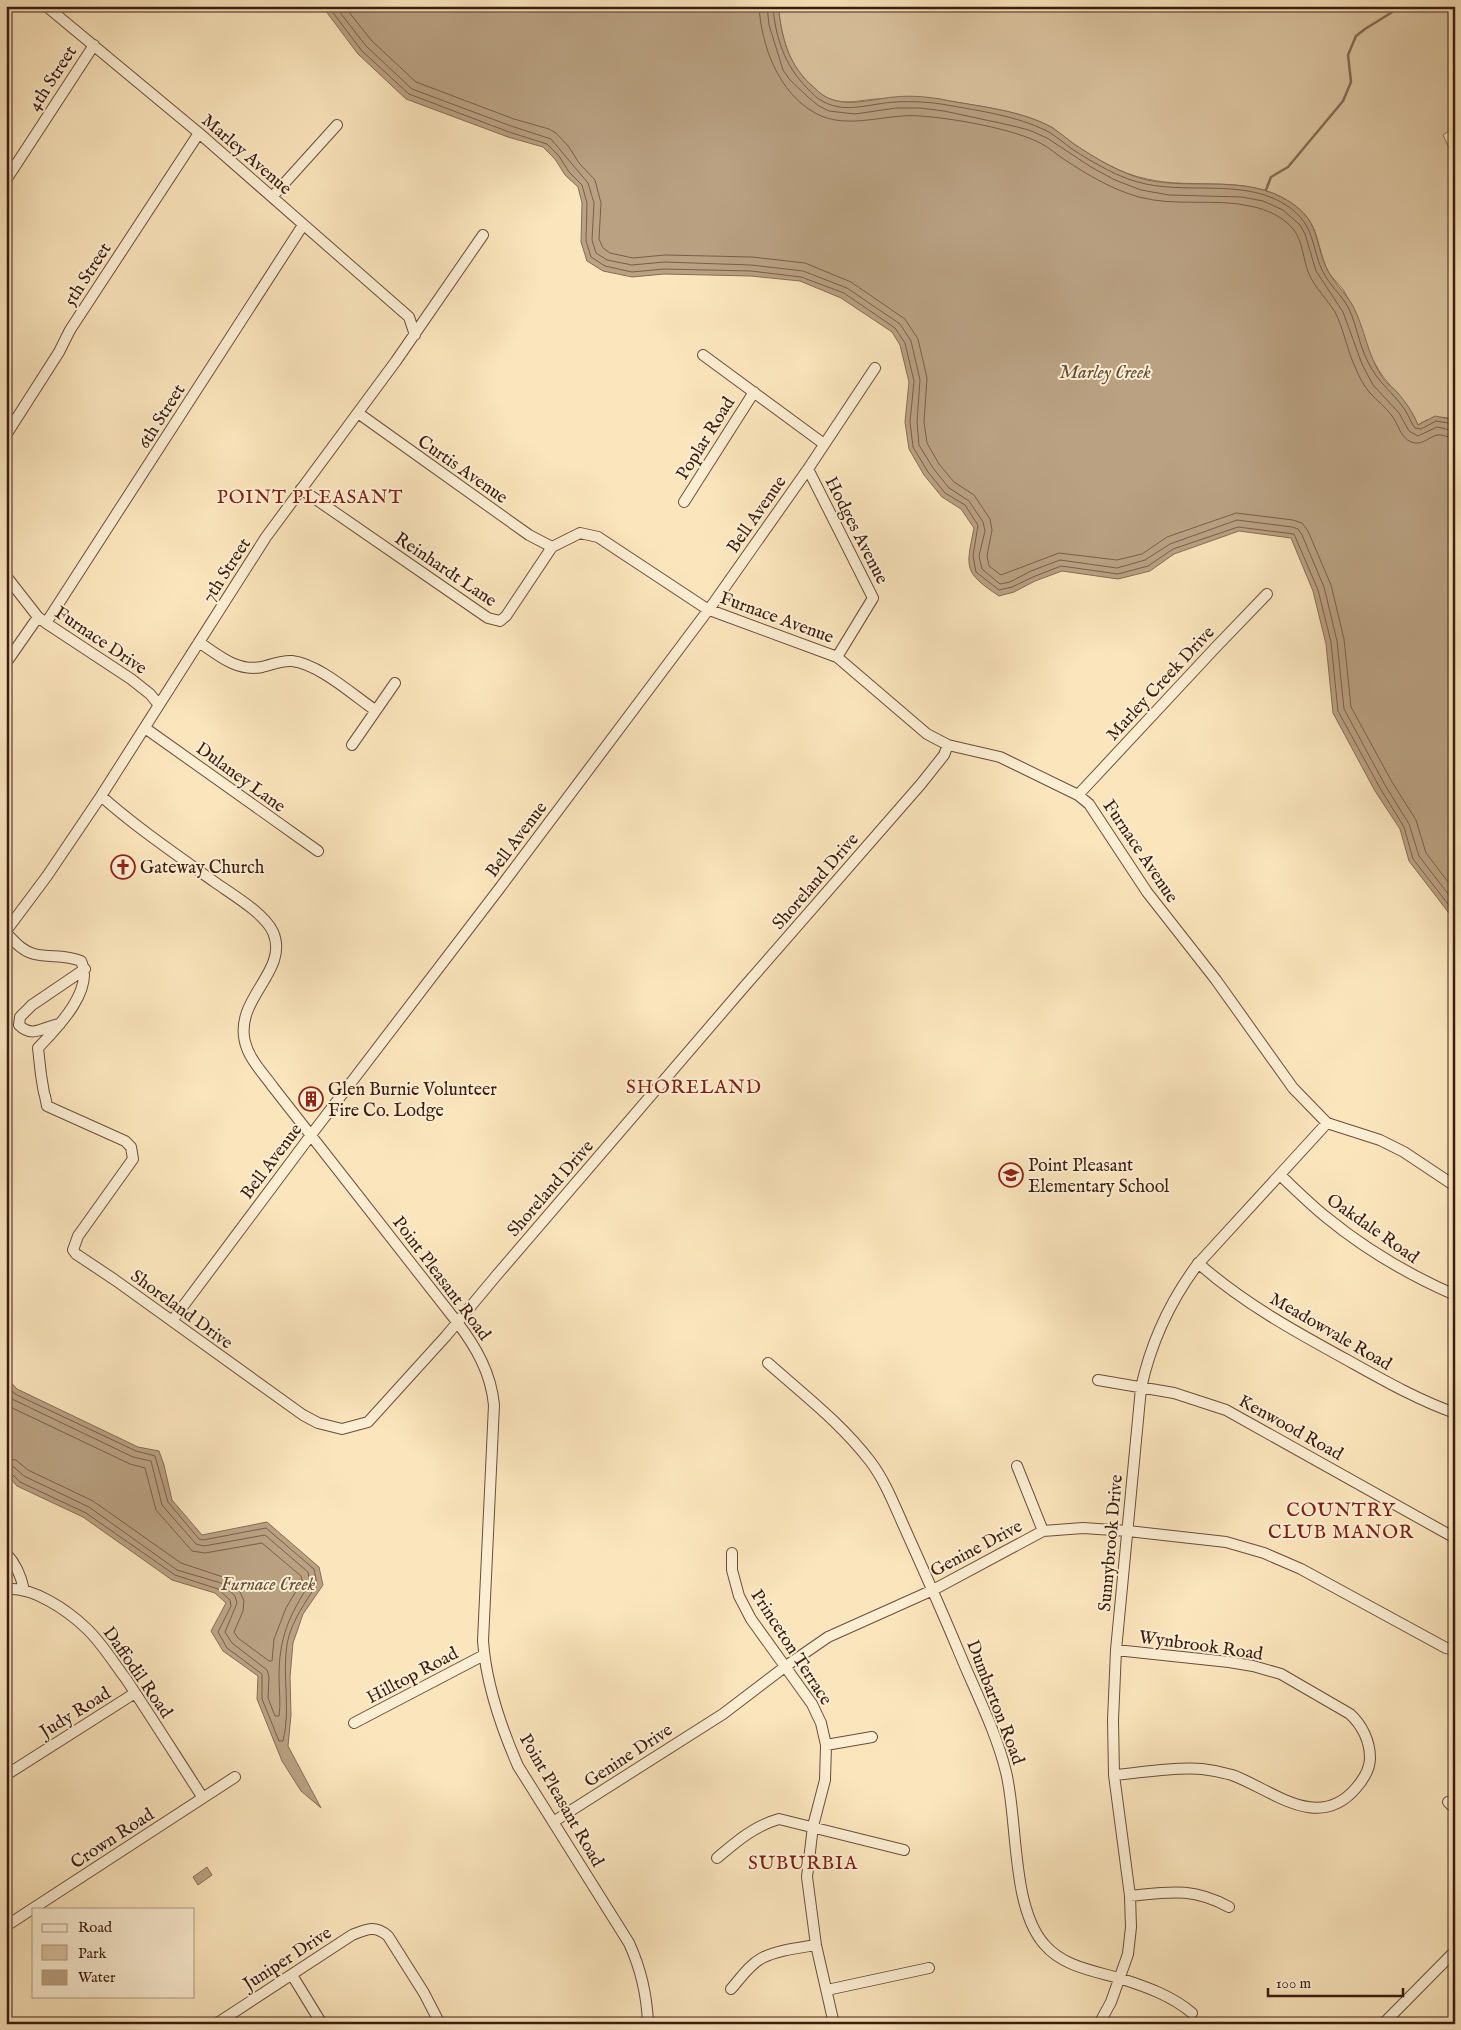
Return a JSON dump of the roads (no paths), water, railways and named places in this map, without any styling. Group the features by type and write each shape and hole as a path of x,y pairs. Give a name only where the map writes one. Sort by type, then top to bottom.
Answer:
{"street":[{"name":"Marley Avenue","path":"46,6 199,133 410,318 415,335"},
{"name":"4th Street","path":"6,180 94,45"},
{"path":"272,198 337,126"},
{"name":"5th Street","path":"6,435 59,352 70,330 199,133"},
{"name":"6th Street","path":"6,663 42,620 303,225"},
{"name":"7th Street","path":"6,932 47,876 101,796 266,537 415,335 483,235"},
{"path":"703,354 824,444"},
{"name":"Bell Avenue","path":"172,1321 715,600 808,469 875,368"},
{"name":"Poplar Road","path":"684,502 754,392"},
{"name":"Curtis Avenue","path":"358,413 529,535 552,547"},
{"name":"Hodges Avenue","path":"808,469 873,598 837,657"},
{"name":"Reinhardt Lane","path":"302,489 472,608 493,620 500,620 506,616 552,547"},
{"name":"Furnace Avenue","path":"552,547 580,533 598,538 707,609 837,657 927,734 948,745 1000,756 1078,795 1089,804 1147,892 1216,980 1292,1088 1327,1123 1380,1140 1404,1152 1455,1186"},
{"name":"Furnace Drive","path":"6,576 42,620 131,679 150,694 159,706"},
{"name":"Marley Creek Drive","path":"1078,795 1267,594"},
{"path":"199,642 236,665 261,668 278,662 292,661 308,666 375,710"},
{"path":"352,745 395,683"},
{"name":"Dulaney Lane","path":"145,728 318,851"},
{"name":"Shoreland Drive","path":"61,1023 38,1048 47,1106 125,1141 131,1147 133,1159 78,1236 73,1250 76,1254 303,1415 318,1423 342,1428 368,1422 398,1391 921,784 944,755 948,745"},
{"name":"Point Pleasant Road","path":"101,796 242,901 263,919 270,928 276,943 273,964 248,1006 243,1030 245,1043 256,1064 457,1322 481,1358 487,1373 494,1405 484,1617 484,1655 493,1696 506,1738 518,1766 629,1943 638,1964 645,1990 648,2024"},
{"path":"6,932 18,946 33,954 68,956 81,961 85,969 80,988 70,1011 61,1023 52,1025 39,1032 30,1032 19,1025 20,1018 32,1006 85,969"},
{"name":"Sunnybrook Drive","path":"1099,2024 1111,2002 1128,1954 1131,1927 1130,1896 1114,1775 1112,1720 1116,1650 1141,1388 1147,1359 1167,1311 1180,1288 1198,1264 1327,1123"},
{"name":"Oakdale Road","path":"1280,1175 1325,1217 1375,1253 1412,1276 1455,1295"},
{"name":"Meadowvale Road","path":"1198,1264 1238,1295 1280,1322 1400,1389 1455,1413"},
{"name":"Dumbarton Road","path":"768,1363 854,1441 871,1462 884,1483 933,1590 994,1735 1006,1772 1026,1912 1036,1933 1044,1945 1074,1965 1153,1990 1183,2005 1192,2013"},
{"name":"Kenwood Road","path":"1098,1380 1174,1393 1226,1410 1455,1538"},
{"path":"1017,1466 1043,1531"},
{"name":"Genine Drive","path":"553,1822 723,1714 828,1637 933,1590 1043,1531 1083,1528 1226,1542 1264,1553 1301,1569 1446,1648 1455,1650"},
{"path":"6,1553 15,1564 22,1578 24,1590"},
{"name":"Princeton Terrace","path":"732,1553 732,1570 739,1596 751,1619 812,1704 821,1723 826,1745 825,1780 813,1826 807,1878 816,1945 834,2024"},
{"name":"Daffodil Road","path":"6,1588 18,1588 46,1598 86,1628 102,1646 135,1693 202,1798"},
{"name":"Wynbrook Road","path":"1114,1775 1199,1768 1231,1775 1297,1806 1326,1807 1349,1796 1366,1773 1370,1760 1366,1736 1359,1722 1350,1714 1281,1674 1229,1662 1116,1650"},
{"name":"Hilltop Road","path":"354,1723 484,1655"},
{"name":"Judy Road","path":"6,1775 135,1693"},
{"path":"826,1745 872,1737"},
{"name":"Crown Road","path":"34,1908 235,1777"},
{"path":"717,1858 743,1836 763,1824 778,1819 813,1826 904,1850"},
{"path":"1130,1896 1179,1891 1214,1899 1230,1907"},
{"name":"Crown Road","path":"6,1926 32,1909"},
{"name":"Juniper Drive","path":"216,2024 352,1935 369,1928 380,1929 388,1936 402,1955 440,2024"},
{"path":"731,1989 760,1958 780,1951 816,1945"},
{"path":"1383,2024 1455,1951"},
{"path":"826,1990 929,1968"},
{"path":"292,1974 322,2024"}],"water":[{"name":"Marley Creek","path":"322,6 778,6 781,28 791,58 802,76 826,97 843,102 860,102 901,96 936,98 1003,110 1029,117 1053,128 1099,160 1137,177 1165,183 1220,184 1256,188 1273,193 1299,209 1311,224 1326,267 1353,306 1377,368 1412,412 1418,425 1435,416 1455,420 1455,921 1409,861 1400,829 1375,791 1333,713 1326,644 1313,591 1291,538 1239,531 1174,554 1150,571 1118,579 1062,571 1035,581 1014,592 999,596 979,581 970,568 969,552 974,528 961,509 942,497 924,475 909,449 905,422 909,382 900,345 892,332 841,298 800,281 751,276 664,274 632,277 603,271 587,261 581,242 582,203 578,187 565,175 555,159 543,147 508,137 406,99 358,54"},
{"name":"Furnace Creek","path":"6,1377 17,1389 138,1447 159,1451 172,1500 202,1535 267,1522 319,1567 323,1585 303,1614 293,1643 288,1746 321,1808 301,1791 282,1761 257,1699 258,1676 223,1651 211,1631 226,1603 215,1593 172,1580 83,1517 17,1486 6,1474"},
{"path":"207,1867 212,1875 198,1885 193,1877"}],"waterway":[{"path":"1266,190 1271,177 1288,167 1343,101 1351,82 1348,55 1356,36 1402,6"}],"place":[{"name":"Gateway Church","path":"123,867"},
{"name":"Glen Burnie Volunteer Fire Co. Lodge","path":"311,1099"},
{"name":"Point Pleasant Elementary School","path":"1011,1175"}],"district":[{"name":"POINT PLEASANT","path":"310,496"},
{"name":"SHORELAND","path":"694,1086"},
{"name":"COUNTRY CLUB MANOR","path":"1341,1520"},
{"name":"SUBURBIA","path":"803,1862"}]}
